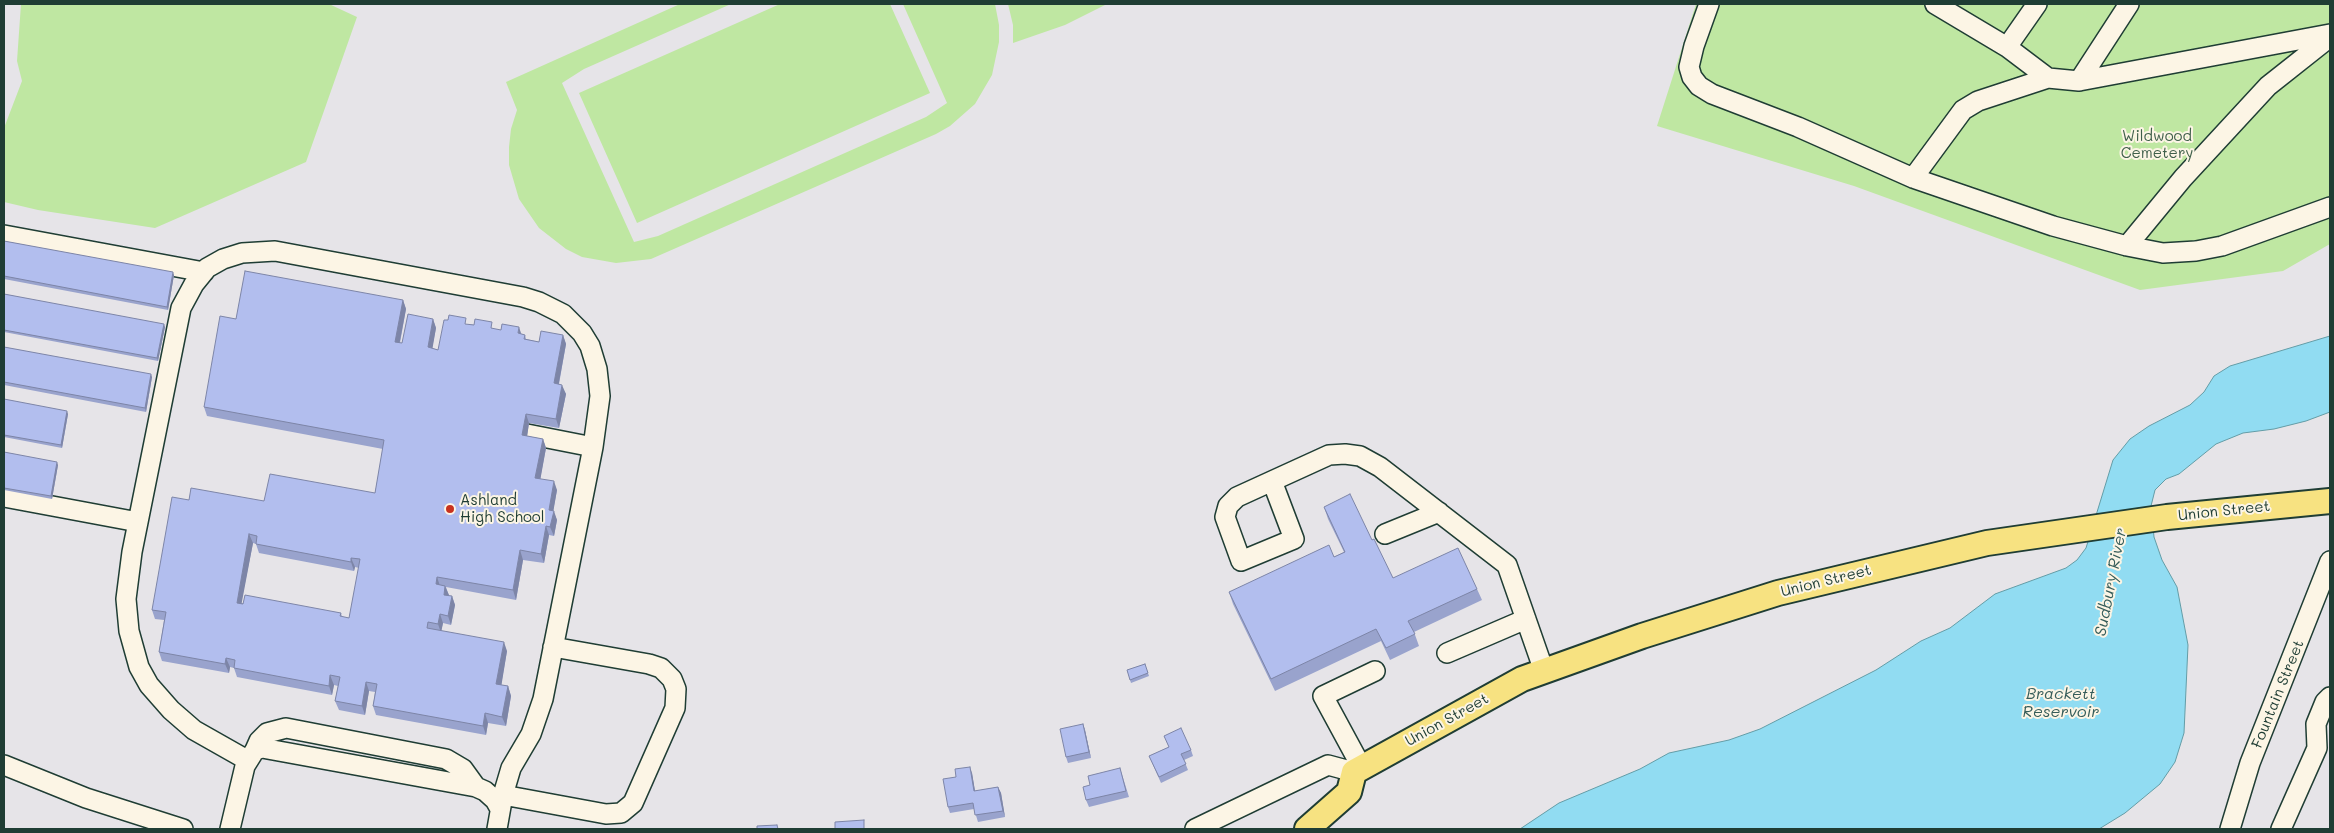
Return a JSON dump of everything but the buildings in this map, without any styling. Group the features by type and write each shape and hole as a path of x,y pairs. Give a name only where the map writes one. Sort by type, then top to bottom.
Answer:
{"main road":[{"name":"Union Street","path":"1358,770 1522,679 1588,654 1778,593 1987,543 2167,516 2330,501"},
{"path":"1307,829 1349,792 1358,770"}],"street":[{"path":"1709,4 1694,46 1689,67 1692,77 1699,86 1712,94 1798,127 1913,178 2053,226 2127,246 2163,252 2196,251 2222,246 2330,207"},
{"path":"1935,4 2007,47 2048,78"},
{"path":"2007,47 2038,4"},
{"path":"2079,82 2129,4"},
{"path":"1913,178 1963,110 1978,101 2048,78 2079,82 2330,35"},
{"path":"2127,246 2183,178 2268,86 2330,35"},
{"path":"4,235 204,272"},
{"path":"251,755 199,733 182,721 156,693 139,667 129,631 126,599 138,522 181,308 194,284 216,262 242,253 275,251 523,297 539,302 563,314 573,323 590,346 597,369 600,396 593,447 538,718 532,734 511,768 497,829"},
{"path":"527,434 593,447"},
{"path":"1272,481 1329,455 1345,454 1360,456 1380,467 1507,565 1544,670"},
{"path":"4,497 138,522"},
{"path":"1385,534 1439,512"},
{"name":"Fountain Street","path":"2230,829 2250,763 2330,561"},
{"path":"1447,653 1526,619"},
{"path":"230,829 251,755 262,748 476,787 486,791 502,802 606,814 621,812 633,803 675,708 676,689 672,679 661,668 649,664 553,647"},
{"path":"1358,770 1323,696 1375,671"},
{"path":"2281,829 2317,748 2316,724 2330,697"},
{"path":"4,765 86,798 183,829"},
{"path":"1195,829 1328,765 1358,770"}],"green space":[{"path":"21,4 329,4 357,17 306,162 155,228 38,210 4,202 4,128 22,81 17,61"},
{"path":"680,4 731,4 584,69 562,83 634,242 658,236 926,117 947,103 903,4 995,4 999,25 999,42 992,75 975,104 950,126 936,134 651,259 616,263 582,257 566,249 539,228 519,199 509,165 511,129 517,110 506,82"},
{"path":"780,4 890,4 930,93 637,223 579,93"},
{"path":"1008,4 1107,4 1065,25 1013,43 1013,25"},
{"name":"Wildwood Cemetery","path":"1696,4 2330,4 2330,244 2283,271 2140,290 1854,186 1657,126"}],"water":[{"name":"Brackett Reservoir","path":"2330,336 2330,412 2306,421 2274,429 2243,433 2216,444 2179,474 2166,479 2155,490 2151,506 2154,537 2162,560 2177,587 2188,645 2184,733 2175,762 2160,784 2125,813 2099,829 1520,829 1559,803 1640,769 1669,753 1729,740 1760,729 1876,670 1921,641 1950,628 1995,594 2066,568 2077,560 2086,548 2113,460 2130,439 2149,426 2190,405 2204,392 2214,376 2230,366"}],"place":[{"name":"Ashland High School","path":"450,509"}],"water label":[{"name":"Sudbury River","path":"2111,582"}]}
